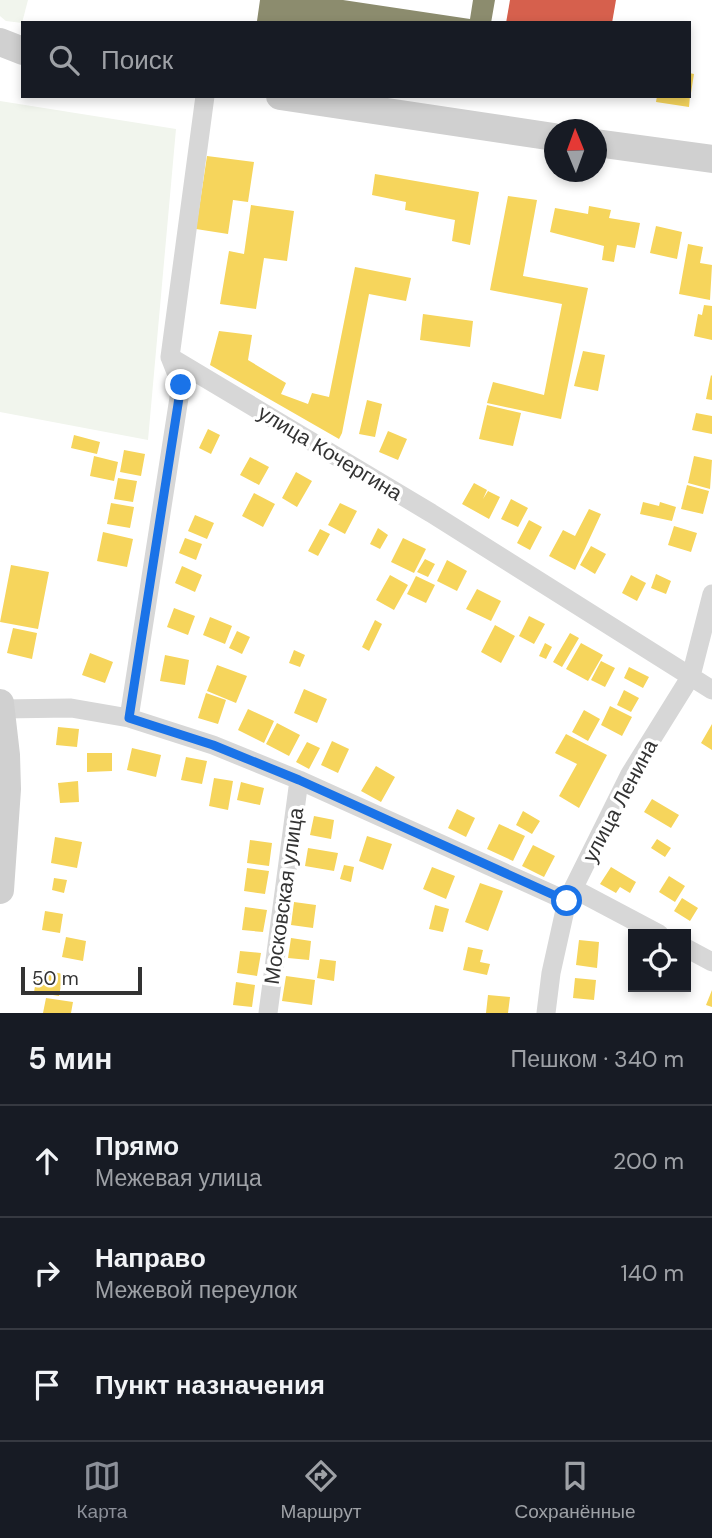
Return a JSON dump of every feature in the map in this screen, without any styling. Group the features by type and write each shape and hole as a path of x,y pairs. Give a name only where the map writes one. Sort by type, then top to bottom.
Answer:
{"main road":[{"path":"0,42 21,50"},
{"path":"0,58 21,60"},
{"path":"292,98 544,135"},
{"path":"607,144 712,159"},
{"path":"0,890 7,789 1,706"}],"street":[{"path":"129,718 181,385 170,357 205,98"},
{"name":"улица Кочергина","path":"170,357 431,513 712,690"},
{"name":"улица Ленина","path":"546,1013 551,973 570,895 630,774 691,676 712,594"},
{"path":"1,706 71,708 129,718 213,745 648,929"},
{"name":"Московская улица","path":"268,1013 299,780"},
{"path":"691,951 712,962"}],"shaded area":[{"path":"0,0 28,0 21,23 6,21 0,16"},
{"path":"0,101 176,129 148,440 0,412"}],"building: Жильё":[{"path":"657,98 690,98 689,107 656,102"},
{"path":"207,156 254,162 248,202 233,200 228,234 196,229"},
{"path":"375,174 479,192 470,245 452,241 455,220 405,210 406,202 372,195"},
{"path":"508,196 537,200 523,276 588,288 561,419 487,403 493,382 544,395 562,304 490,290"},
{"path":"251,205 294,211 287,261 264,258 256,309 220,304 229,251 244,254"},
{"path":"589,206 611,210 609,218 640,223 635,248 617,245 614,262 602,260 604,246 550,232 555,208 588,214"},
{"path":"656,226 682,232 677,259 650,253"},
{"path":"688,244 703,247 700,263 712,265 710,300 679,294"},
{"path":"355,267 411,278 406,301 369,294 339,439 210,365 219,331 252,335 248,360 286,383 281,394 308,404 312,393 329,397"},
{"path":"704,305 712,306 712,340 694,336 698,314 702,315"},
{"path":"423,314 473,321 470,347 420,340"},
{"path":"583,351 605,355 598,391 574,386"},
{"path":"712,376 712,400 706,399"},
{"path":"367,400 382,404 375,437 359,434"},
{"path":"487,405 521,413 513,446 479,439"},
{"path":"696,413 712,416 712,434 692,430"},
{"path":"208,429 220,435 211,454 199,448"},
{"path":"388,431 407,439 398,460 379,452"},
{"path":"74,435 100,442 97,454 71,448"},
{"path":"124,450 145,454 141,476 120,472"},
{"path":"94,456 118,462 114,481 90,476"},
{"path":"694,456 712,460 710,489 688,483"},
{"path":"250,457 269,467 259,485 240,475"},
{"path":"296,472 312,481 297,507 282,498"},
{"path":"118,478 137,481 133,502 114,499"},
{"path":"474,483 487,490 483,499 488,491 500,497 489,519 462,504"},
{"path":"687,485 709,491 703,514 681,509"},
{"path":"254,493 275,504 263,527 242,516"},
{"path":"511,499 528,508 518,527 501,519"},
{"path":"643,502 659,506 660,502 676,507 672,521 640,514"},
{"path":"111,503 134,507 130,528 107,524"},
{"path":"340,503 357,511 345,534 328,525"},
{"path":"589,509 601,514 575,570 549,556 563,530 575,536"},
{"path":"195,515 214,523 207,539 188,531"},
{"path":"529,520 542,527 530,550 517,543"},
{"path":"674,526 697,533 691,552 668,545"},
{"path":"378,528 388,535 380,549 370,544"},
{"path":"320,529 330,534 318,556 308,551"},
{"path":"103,532 133,539 127,567 97,561"},
{"path":"185,538 202,544 196,560 179,553"},
{"path":"403,538 426,549 414,573 391,562"},
{"path":"591,546 606,554 595,574 580,565"},
{"path":"425,559 435,564 428,577 417,572"},
{"path":"447,560 467,571 457,591 437,581"},
{"path":"11,565 49,572 38,629 0,622"},
{"path":"182,566 202,575 195,592 175,583"},
{"path":"656,574 671,581 666,594 651,588"},
{"path":"390,575 408,585 394,610 376,600"},
{"path":"631,575 646,583 637,601 622,593"},
{"path":"416,576 435,585 426,603 407,594"},
{"path":"477,589 501,601 491,621 466,609"},
{"path":"174,608 195,616 188,635 167,627"},
{"path":"529,616 545,624 534,644 519,636"},
{"path":"210,617 232,626 225,644 203,635"},
{"path":"375,620 382,624 369,651 362,647"},
{"path":"495,625 515,636 501,663 481,652"},
{"path":"13,628 37,633 32,659 7,653"},
{"path":"237,631 250,637 242,654 229,648"},
{"path":"570,633 579,638 562,667 553,662"},
{"path":"545,643 552,647 546,659 539,656"},
{"path":"581,643 603,655 588,681 566,669"},
{"path":"294,650 305,655 300,667 289,663"},
{"path":"90,653 113,662 105,683 82,675"},
{"path":"165,655 189,660 185,685 160,681"},
{"path":"601,661 615,668 605,687 591,680"},
{"path":"217,665 247,676 236,703 207,691"},
{"path":"629,667 649,677 643,688 624,678"},
{"path":"304,689 327,699 317,723 294,713"},
{"path":"624,690 639,698 631,712 617,705"},
{"path":"206,693 226,700 218,724 198,718"},
{"path":"610,706 632,717 622,736 601,725"},
{"path":"248,709 274,721 264,743 238,730"},
{"path":"584,710 600,719 588,741 572,732"},
{"path":"277,723 300,735 289,756 266,744"},
{"path":"712,724 712,750 701,743"},
{"path":"58,727 79,729 77,747 56,745"},
{"path":"566,734 607,755 579,808 559,796 577,764 555,753"},
{"path":"332,741 349,749 338,773 321,765"},
{"path":"307,742 320,748 309,769 296,762"},
{"path":"132,748 161,755 156,777 127,770"},
{"path":"87,753 112,753 112,771 87,772"},
{"path":"186,757 207,761 202,784 181,780"},
{"path":"376,766 395,777 381,802 361,791"},
{"path":"214,778 233,781 228,810 209,806"},
{"path":"78,781 79,802 60,803 58,783"},
{"path":"241,782 264,788 260,805 237,800"},
{"path":"652,799 679,815 671,828 644,812"},
{"path":"457,809 475,818 466,837 448,828"},
{"path":"523,811 540,821 532,834 516,825"},
{"path":"314,816 334,820 331,839 310,835"},
{"path":"499,824 525,836 513,861 487,849"},
{"path":"367,836 392,844 383,870 359,861"},
{"path":"55,837 82,842 77,868 51,863"},
{"path":"657,839 671,848 665,857 651,848"},
{"path":"250,840 272,843 269,866 247,863"},
{"path":"533,845 555,856 544,877 522,866"},
{"path":"308,848 338,853 334,871 305,866"},
{"path":"344,865 354,867 351,882 340,879"},
{"path":"432,867 455,876 446,899 423,889"},
{"path":"611,867 636,882 630,893 620,887 616,893 600,884"},
{"path":"247,868 269,871 265,894 244,891"},
{"path":"669,876 685,886 675,902 659,892"},
{"path":"54,878 67,880 64,893 52,890"},
{"path":"480,883 503,891 488,931 465,922"},
{"path":"682,898 698,908 690,921 674,911"},
{"path":"294,902 316,905 313,928 291,925"},
{"path":"435,905 449,909 443,932 429,929"},
{"path":"245,907 267,910 263,932 242,930"},
{"path":"45,911 63,914 60,933 42,930"},
{"path":"66,937 86,941 83,961 62,957"},
{"path":"291,938 311,941 309,960 288,958"},
{"path":"579,940 599,942 597,968 576,965"},
{"path":"468,947 483,950 480,962 490,964 487,975 463,970"},
{"path":"240,951 261,953 257,976 237,973"},
{"path":"320,959 336,961 334,981 317,978"},
{"path":"38,969 63,974 59,996 34,992"},
{"path":"286,976 315,980 312,1005 282,1001"},
{"path":"575,978 596,980 594,1000 573,998"},
{"path":"236,982 255,985 252,1007 233,1005"},
{"path":"712,990 712,1007 706,1005"},
{"path":"488,995 510,997 508,1013 486,1013"},
{"path":"46,998 73,1002 71,1013 43,1013"}],"building: Торговля":[{"path":"510,0 616,0 612,21 506,21"}],"building: Промзона":[{"path":"260,0 343,0 470,19 473,0 495,0 491,21 257,21"}],"route":[{"path":"181,385 129,718 213,745 299,780 567,901"}]}
